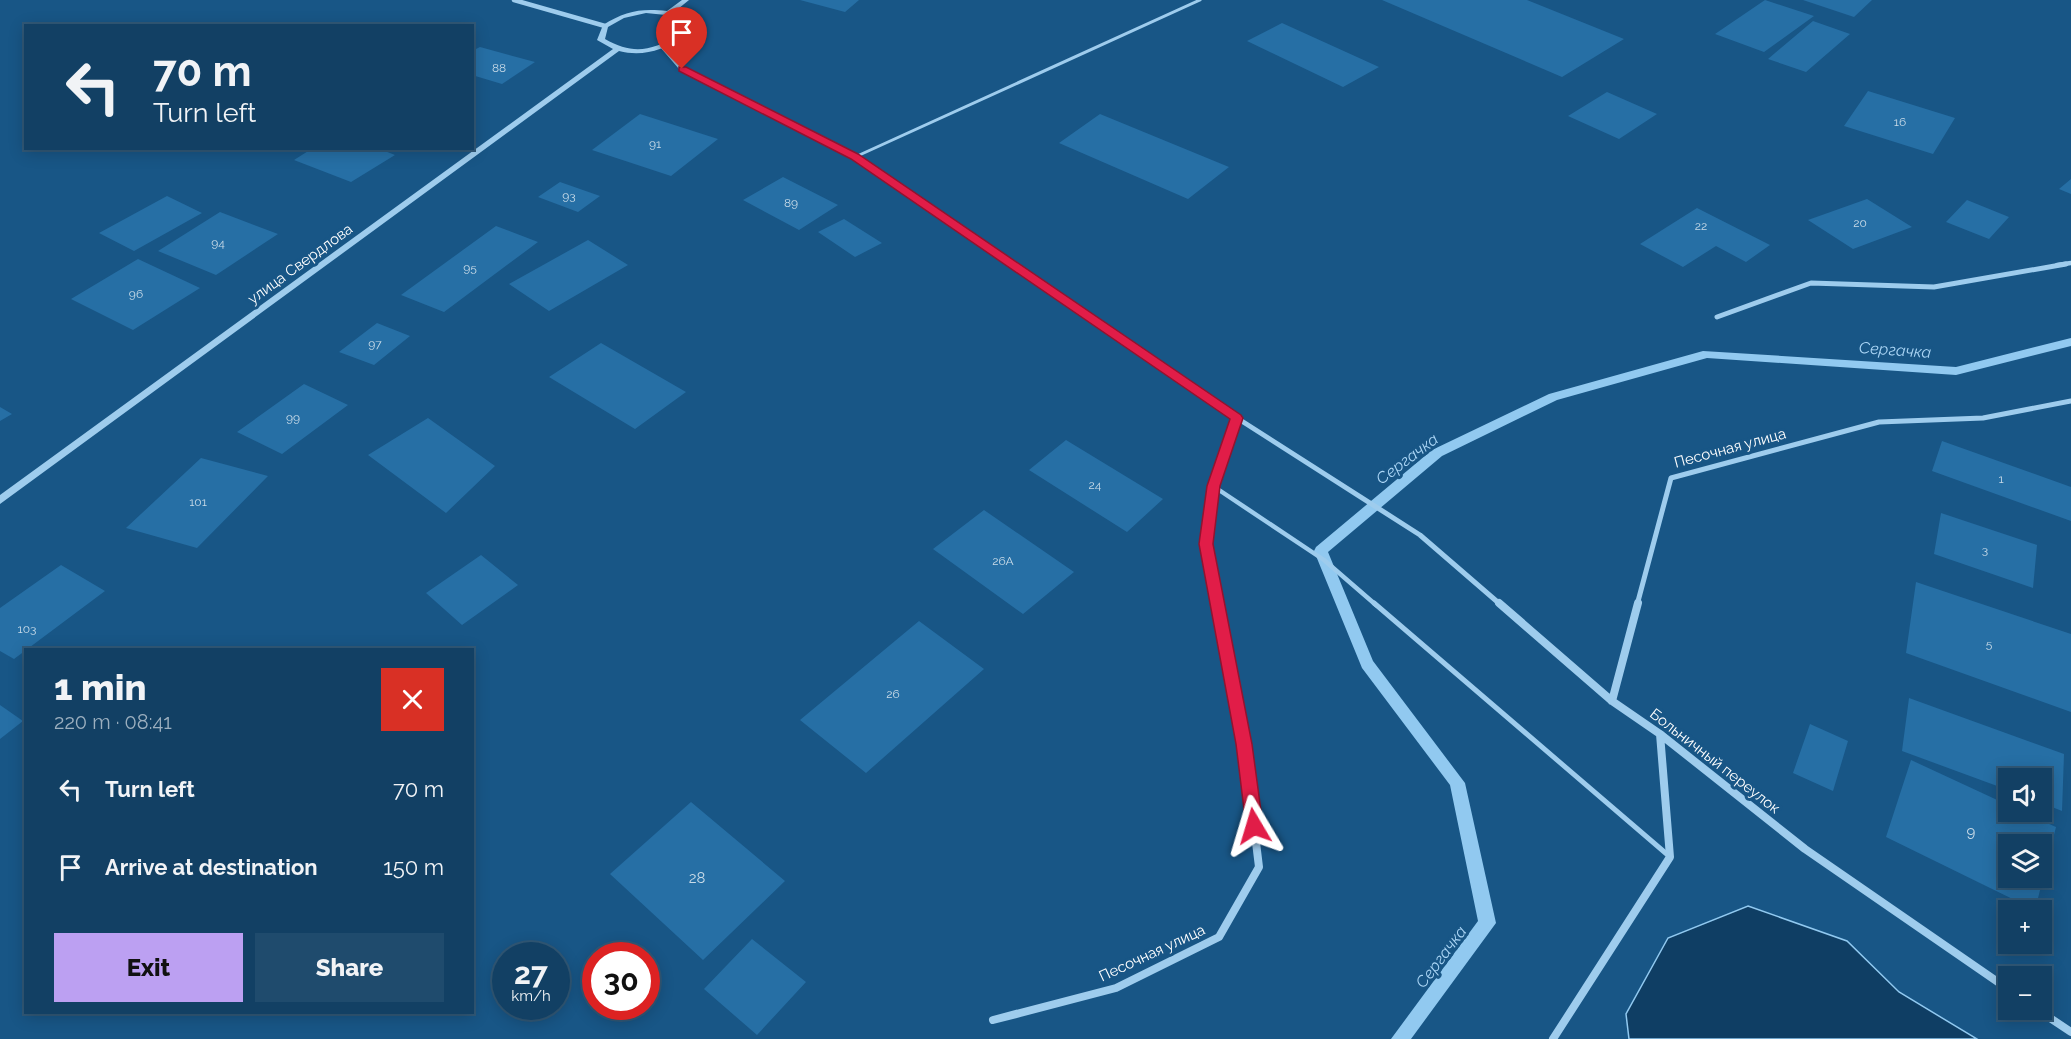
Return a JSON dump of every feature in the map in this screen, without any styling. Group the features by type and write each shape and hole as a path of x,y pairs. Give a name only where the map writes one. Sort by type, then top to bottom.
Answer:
{"street":[{"path":"514,0 605,26"},
{"path":"668,13 686,0"},
{"path":"638,13 668,13 684,22 682,36 663,47 639,52 616,50 601,40 605,26 622,16 638,13"},
{"name":"Больничный переулок","path":"663,47 682,69 855,156 1237,418 1420,535 1612,701 1660,734 1805,849 1998,982"},
{"name":"улица Свердлова","path":"0,500 616,50"},
{"path":"1717,317 1811,283 1934,287 2071,263"},
{"name":"Песочная улица","path":"1612,701 1671,478 1879,422 1983,418 2071,401"},
{"name":"Песочная улица","path":"993,1020 1116,988 1219,937 1259,867 1244,744 1206,544 1213,486 1237,418"},
{"path":"1553,1039 1671,857 1660,734"},
{"path":"2052,1019 2071,1032"}],"lane":[{"path":"855,156 1200,0"},
{"path":"1213,486 1324,560 1671,857"}],"water":[{"path":"1748,906 1847,941 1899,992 1977,1039 1629,1039 1626,1014 1668,938"}],"building":[{"path":"800,0 859,0 845,12"},
{"path":"1382,0 1527,0 1624,39 1562,77"},
{"path":"1765,0 1814,16 1764,52 1715,34"},
{"path":"1803,0 1872,0 1854,17"},
{"path":"1813,21 1850,34 1806,72 1768,59"},
{"path":"1282,23 1379,67 1343,87 1247,41"},
{"path":"480,47 535,62 502,84 474,76 474,50"},
{"path":"1868,91 1955,118 1933,154 1844,126"},
{"path":"1607,92 1657,114 1619,139 1568,116"},
{"path":"640,114 718,139 671,176 592,150"},
{"path":"1100,114 1229,167 1188,199 1059,143"},
{"path":"310,150 382,150 395,155 351,182 294,160"},
{"path":"783,177 838,205 799,230 743,200"},
{"path":"2071,179 2071,194 2059,189"},
{"path":"560,182 600,196 578,212 538,197"},
{"path":"167,196 202,213 134,251 99,233"},
{"path":"1867,199 1912,227 1853,249 1808,220"},
{"path":"1967,200 2009,217 1989,239 1946,222"},
{"path":"1697,208 1770,245 1746,262 1716,246 1683,267 1640,244"},
{"path":"220,212 278,234 216,275 158,251"},
{"path":"844,219 882,243 855,257 818,232"},
{"path":"496,226 538,242 444,312 401,295"},
{"path":"588,240 628,265 549,311 509,284"},
{"path":"138,259 200,288 133,330 71,299"},
{"path":"377,323 410,336 374,365 339,352"},
{"path":"601,343 686,392 635,429 549,377"},
{"path":"304,384 348,405 282,454 237,432"},
{"path":"0,407 12,414 0,421"},
{"path":"428,418 495,466 446,513 368,455"},
{"path":"1066,440 1163,499 1127,532 1029,470"},
{"path":"1942,441 2071,487 2071,521 1932,471"},
{"path":"201,458 268,476 197,548 126,528"},
{"path":"984,510 1074,572 1023,614 933,549"},
{"path":"1941,513 2037,545 2033,588 1934,554"},
{"path":"481,555 518,585 462,625 426,593"},
{"path":"61,565 105,591 29,648 24,648 24,652 14,659 0,651 0,608"},
{"path":"1916,582 2071,634 2071,712 1906,653"},
{"path":"919,621 984,669 866,773 800,720"},
{"path":"1909,698 2064,754 2062,811 2052,807 2052,768 1998,768 1998,786 1902,751"},
{"path":"0,705 23,721 0,739"},
{"path":"1810,724 1848,741 1833,791 1793,773"},
{"path":"1911,760 1998,800 1998,822 2045,822 2056,827 2052,843 2052,834 1998,834 1998,888 2041,888 2038,900 2015,900 1886,837"},
{"path":"691,802 785,881 703,960 610,874"},
{"path":"752,939 806,982 757,1035 704,989"}],"waterway":[{"name":"Сергачка","path":"1400,1039 1487,923 1457,783 1367,664 1321,551 1437,453 1553,397 1707,354 1956,371 2071,342"}],"route":[{"path":"682,69 855,156 1237,418 1213,486 1206,544 1226,659 1244,744 1254,826"}]}
